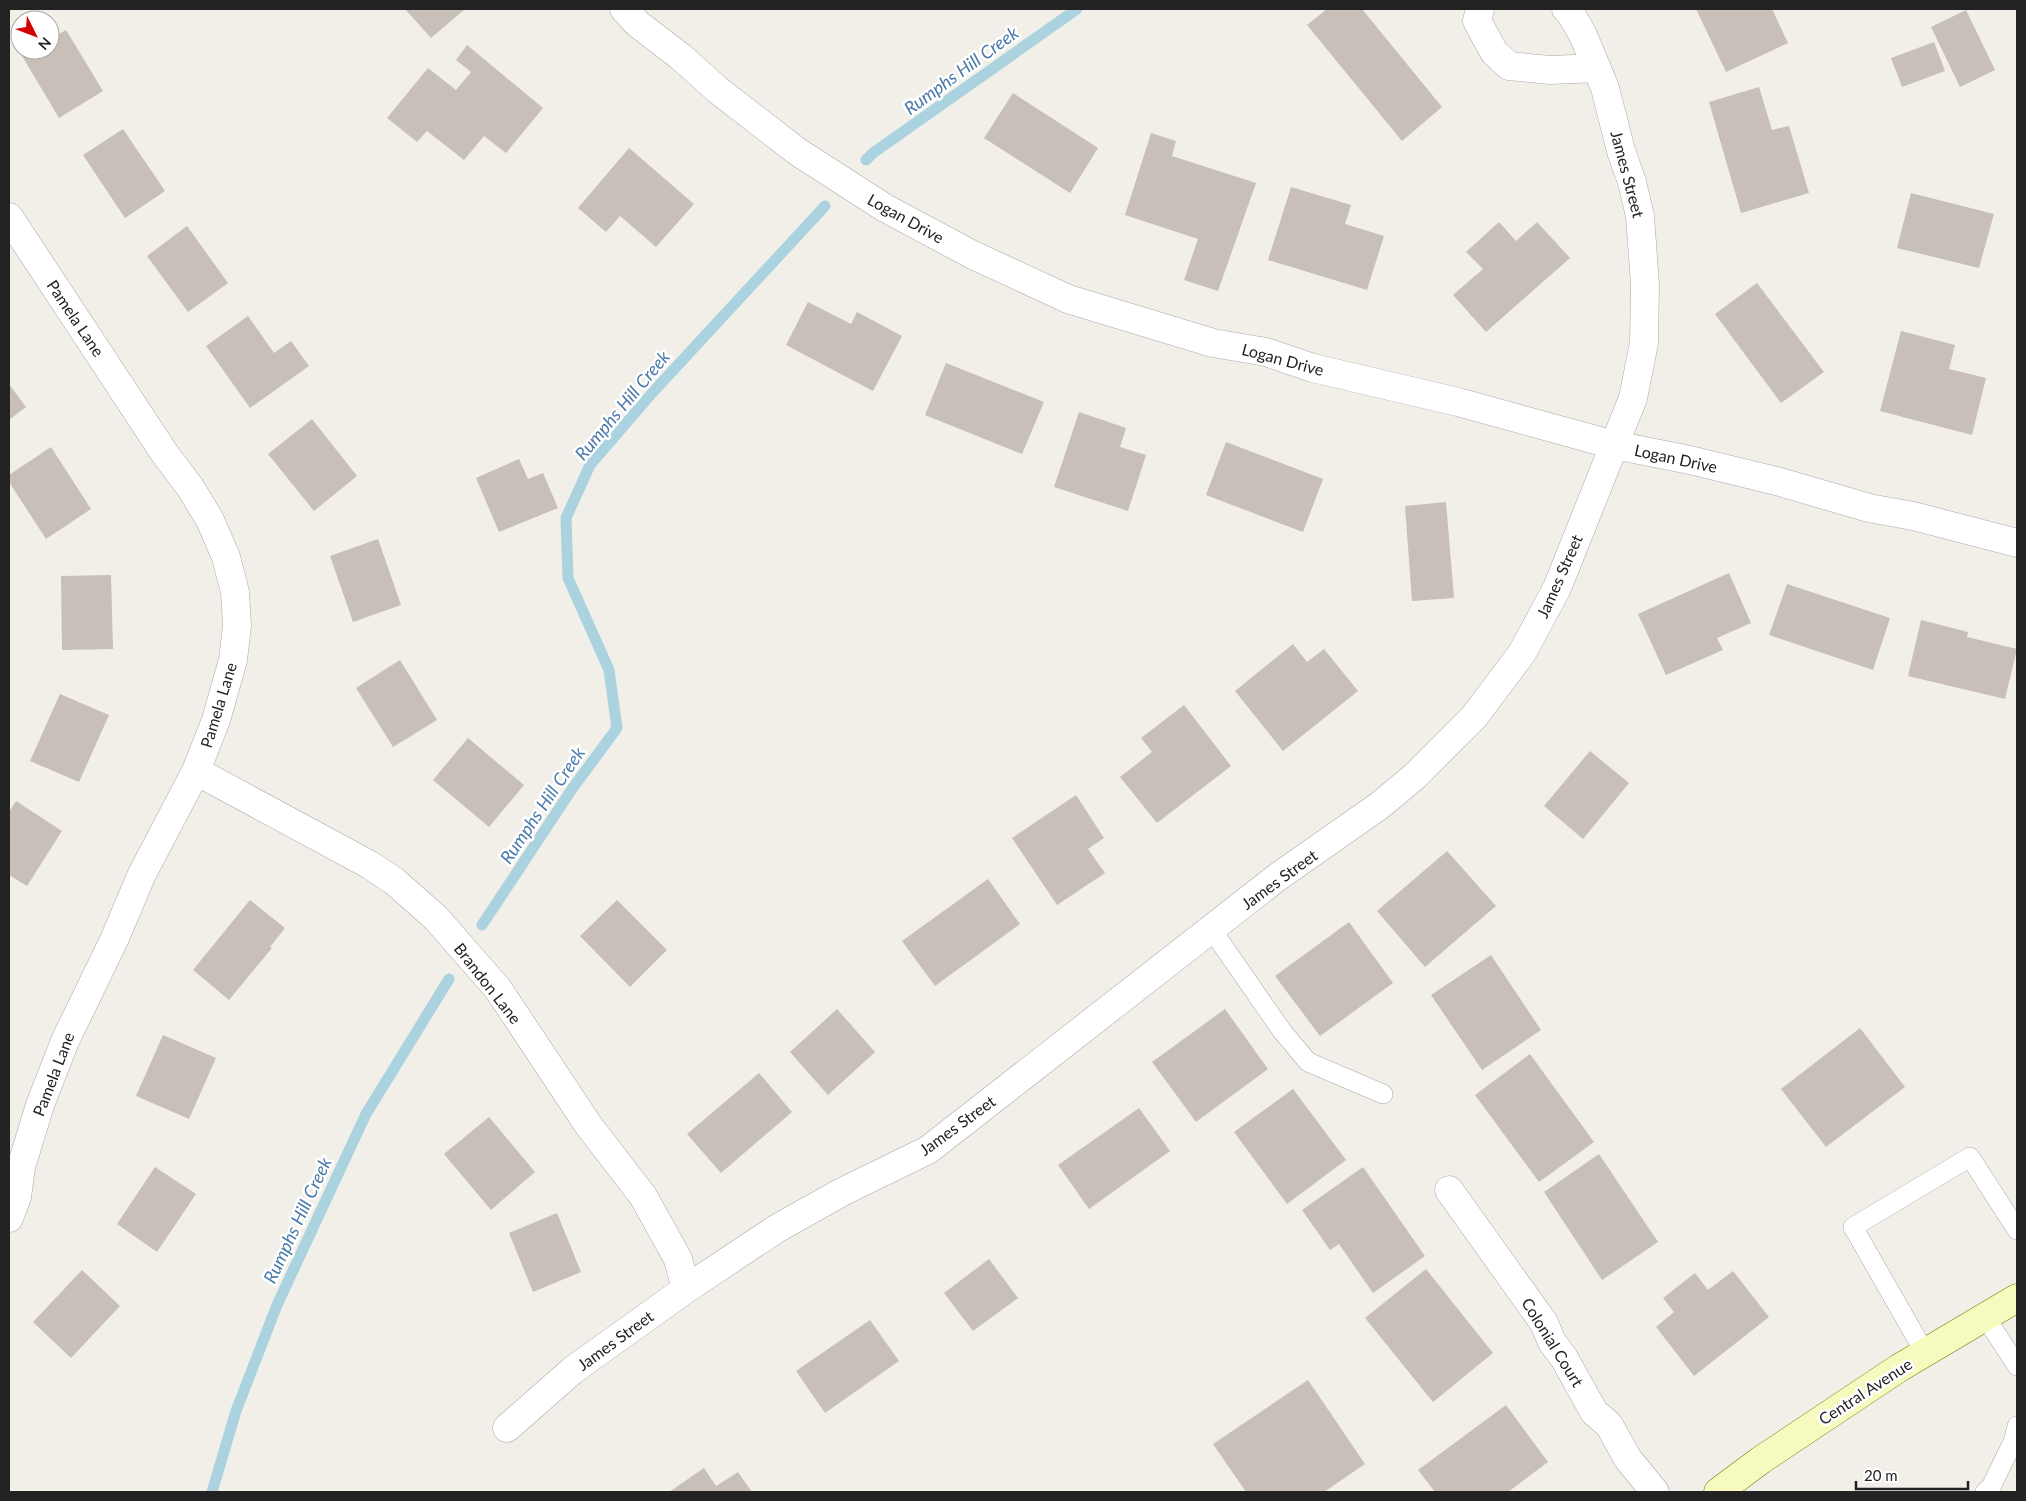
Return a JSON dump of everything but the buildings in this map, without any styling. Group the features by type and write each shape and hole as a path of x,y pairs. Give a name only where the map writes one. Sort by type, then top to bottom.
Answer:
{"street":[{"name":"Logan Drive","path":"624,9 638,24 681,57 719,91 798,152 885,208 973,255 1068,298 1213,343 1266,352 1312,368 1458,402 1614,445 1708,464 1780,482 1869,508 1913,516 2017,543"},
{"path":"1480,9 1477,21 1494,52 1510,66 1550,70 1597,68"},
{"name":"James Street","path":"507,1428 574,1370 686,1289 776,1229 842,1192 928,1150 1279,876 1379,806 1415,776 1474,717 1522,653 1558,588 1633,398 1644,343 1645,285 1640,216 1606,88 1583,35 1566,9"},
{"name":"Pamela Lane","path":"9,217 160,446 190,486 210,520 226,557 235,592 237,626 233,660 216,720 196,771 142,874 114,940 65,1040 40,1105 21,1167 17,1196 9,1218"},
{"name":"Brandon Lane","path":"196,771 370,864 394,881 436,918 498,989 589,1126 643,1196 678,1259 686,1289"},
{"name":"Colonial Court","path":"1449,1190 1544,1323 1552,1342 1564,1358 1594,1412 1609,1425 1628,1459 1655,1492"},
{"name":"Central Avenue","path":"1718,1492 1761,1460 1898,1368 1986,1318 2017,1298"}],"lane":[{"path":"1212,930 1282,1031 1308,1062 1383,1094"},
{"path":"1925,1353 1854,1227 1970,1157 2017,1230"},
{"path":"1986,1318 2017,1366"},
{"path":"1985,1492 1992,1487 2013,1442 2017,1426"}],"waterway":[{"name":"Rumphs Hill Creek","path":"866,160 873,153 1077,9"},
{"name":"Rumphs Hill Creek","path":"482,925 572,789 617,728 609,670 568,578 566,518 590,465 653,392 825,206"},
{"name":"Rumphs Hill Creek","path":"212,1492 236,1411 277,1305 366,1114 449,979"}]}
